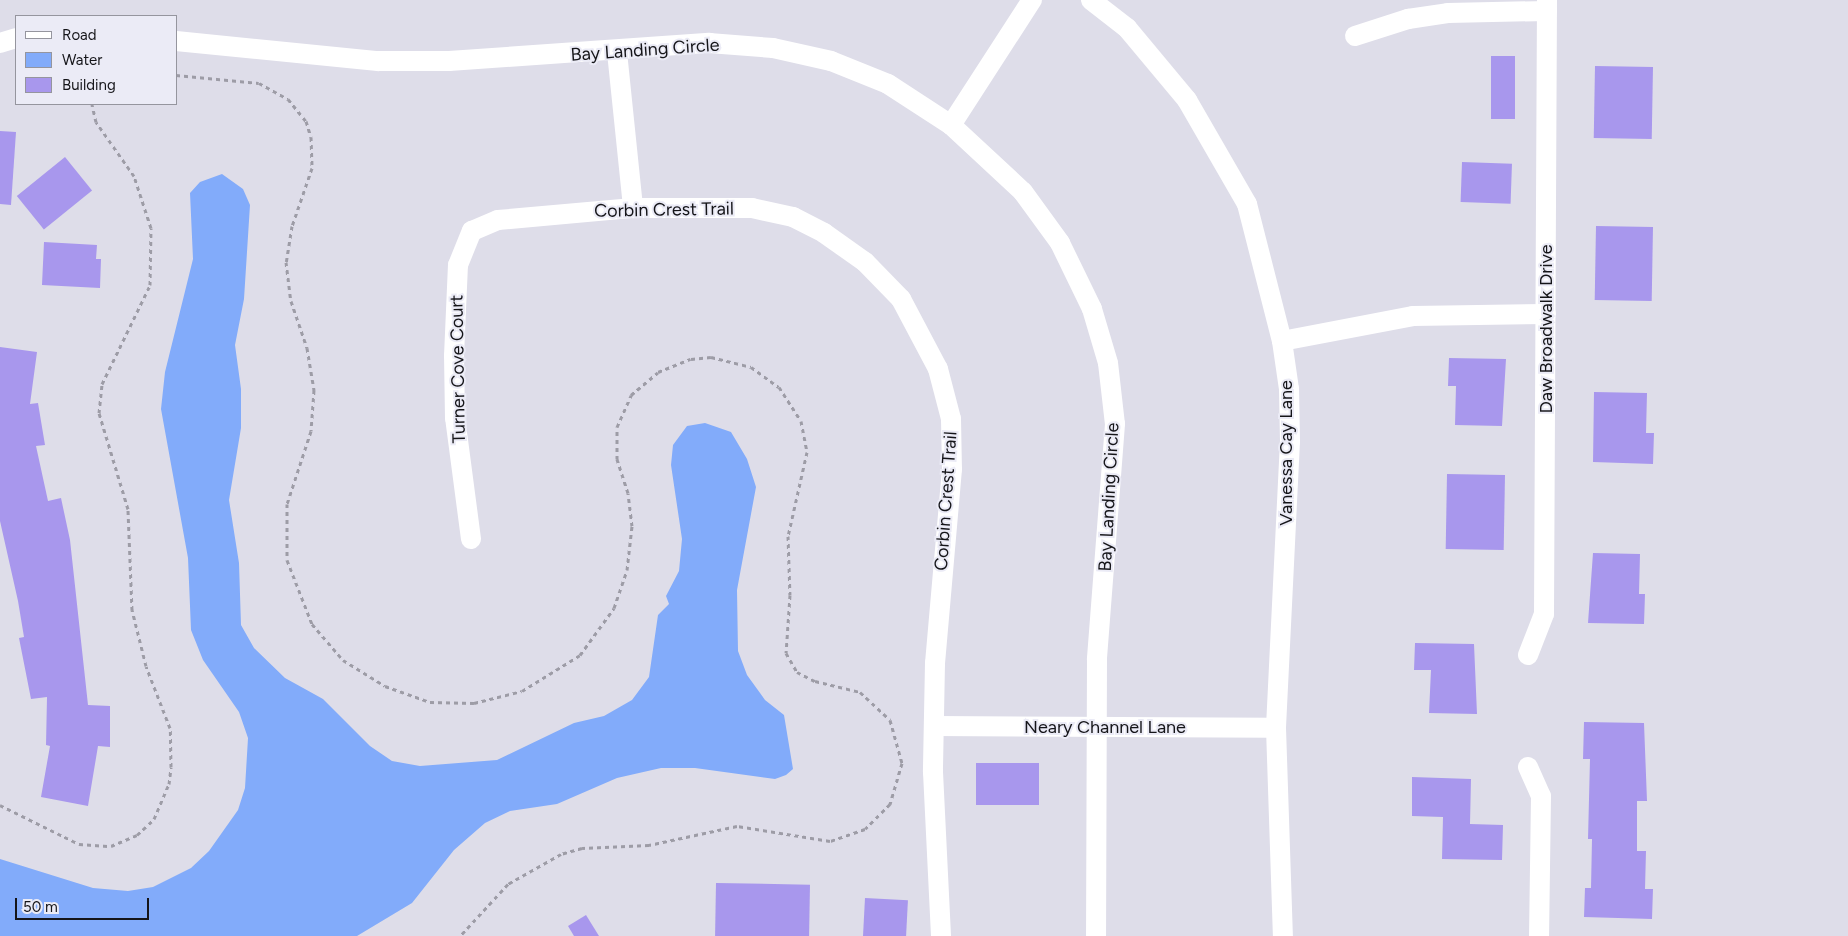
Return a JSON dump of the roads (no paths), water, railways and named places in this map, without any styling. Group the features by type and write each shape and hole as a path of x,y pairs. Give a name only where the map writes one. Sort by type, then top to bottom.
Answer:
{"street":[{"path":"950,125 1032,0"},
{"name":"Vanessa Cay Lane","path":"1091,0 1127,28 1187,100 1247,204 1282,341 1289,389 1290,441 1276,728 1283,936"},
{"path":"1354,36 1408,19 1448,13 1547,6"},
{"name":"Daw Broadwalk Drive","path":"1528,655 1544,614 1547,6"},
{"path":"0,43 15,38"},
{"name":"Bay Landing Circle","path":"178,41 378,61 449,61 618,52 709,43 773,48 831,61 888,84 950,125 1023,192 1060,243 1092,308 1108,363 1115,424 1114,468 1097,659 1096,936"},
{"path":"618,52 633,208"},
{"name":"Corbin Crest Trail","path":"472,231 498,220 633,208 752,208 793,218 824,233 865,262 901,299 938,369 951,419 952,469 935,663 934,726 941,936"},
{"name":"Turner Cove Court","path":"471,539 455,418 454,356 458,265 472,231"},
{"path":"1282,341 1413,316 1546,314"},
{"name":"Neary Channel Lane","path":"934,726 1276,728"},
{"path":"1528,767 1541,796 1539,936"}],"water":[{"path":"222,174 243,189 250,205 244,299 235,345 241,389 241,428 229,500 239,563 241,625 254,648 285,678 323,699 370,746 392,761 420,766 497,760 574,723 604,716 632,700 649,677 658,615 669,604 666,596 679,571 682,539 671,465 673,445 687,426 705,423 731,432 747,459 756,487 737,590 738,651 747,675 765,700 784,715 793,769 786,775 775,779 695,768 661,768 617,778 557,804 510,811 485,823 454,850 412,903 357,936 0,936 0,859 93,888 128,891 153,887 191,868 209,851 238,810 245,788 248,738 239,712 203,660 191,630 188,558 161,409 165,372 193,259 190,193 200,182"}]}
